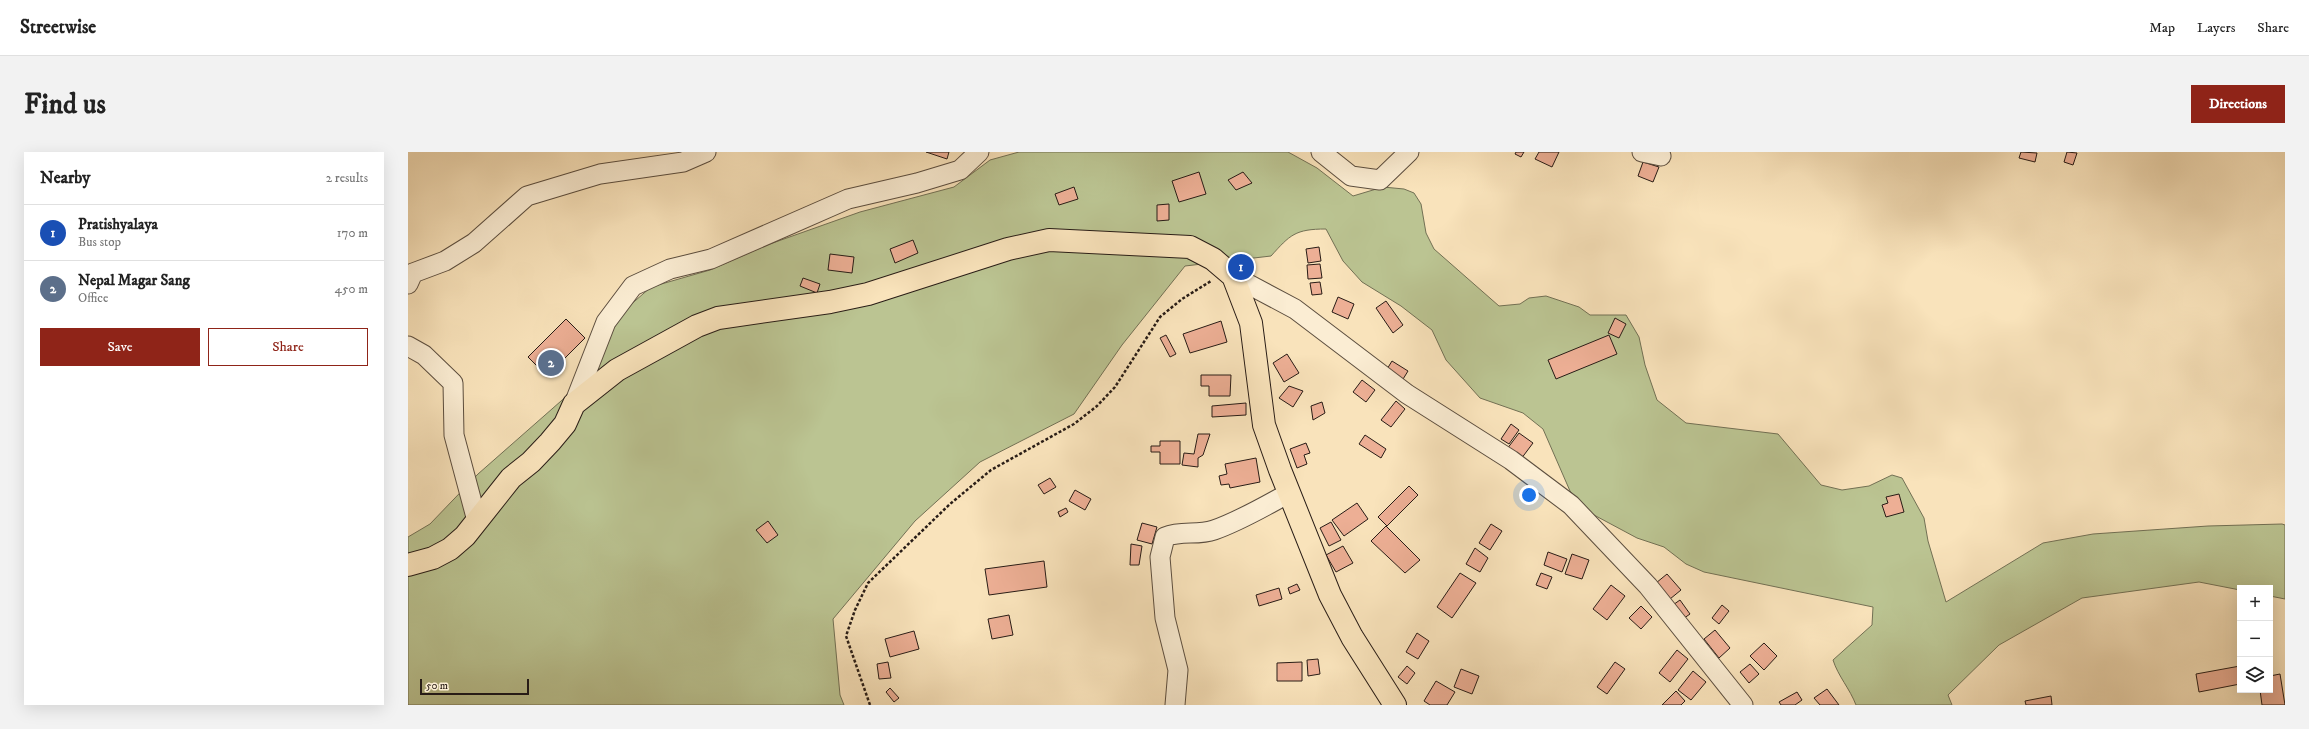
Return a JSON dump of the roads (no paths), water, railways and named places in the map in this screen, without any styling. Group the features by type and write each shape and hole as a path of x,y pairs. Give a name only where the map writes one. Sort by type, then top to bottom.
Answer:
{"main road":[{"path":"408,565 433,558 450,549 465,536 511,478 531,462 565,424 574,404 617,370 698,326 718,318 830,302 868,294 1008,249 1049,240 1190,247 1213,259 1230,274 1251,323 1264,426 1289,493 1330,595 1352,637 1395,705"}],"street":[{"path":"408,284 413,273 445,261 474,243 527,196 600,174 683,162 706,152"},
{"path":"574,404 606,322 633,286 670,269 711,259 848,199 917,183 960,170 979,152"},
{"path":"1321,152 1351,176 1380,180 1409,152"},
{"path":"1642,152 1661,156"},
{"path":"1230,274 1295,309 1407,394 1512,460 1571,505 1648,586 1743,705"},
{"path":"408,346 424,355 453,383 454,435 477,521"},
{"path":"1175,705 1178,670 1165,618 1160,557 1165,537 1176,533 1195,534 1213,531 1289,493"}],"place":[{"name":"Pratishyalaya","path":"1241,267"},
{"name":"Nepal Magar Sang","path":"551,363"}]}
